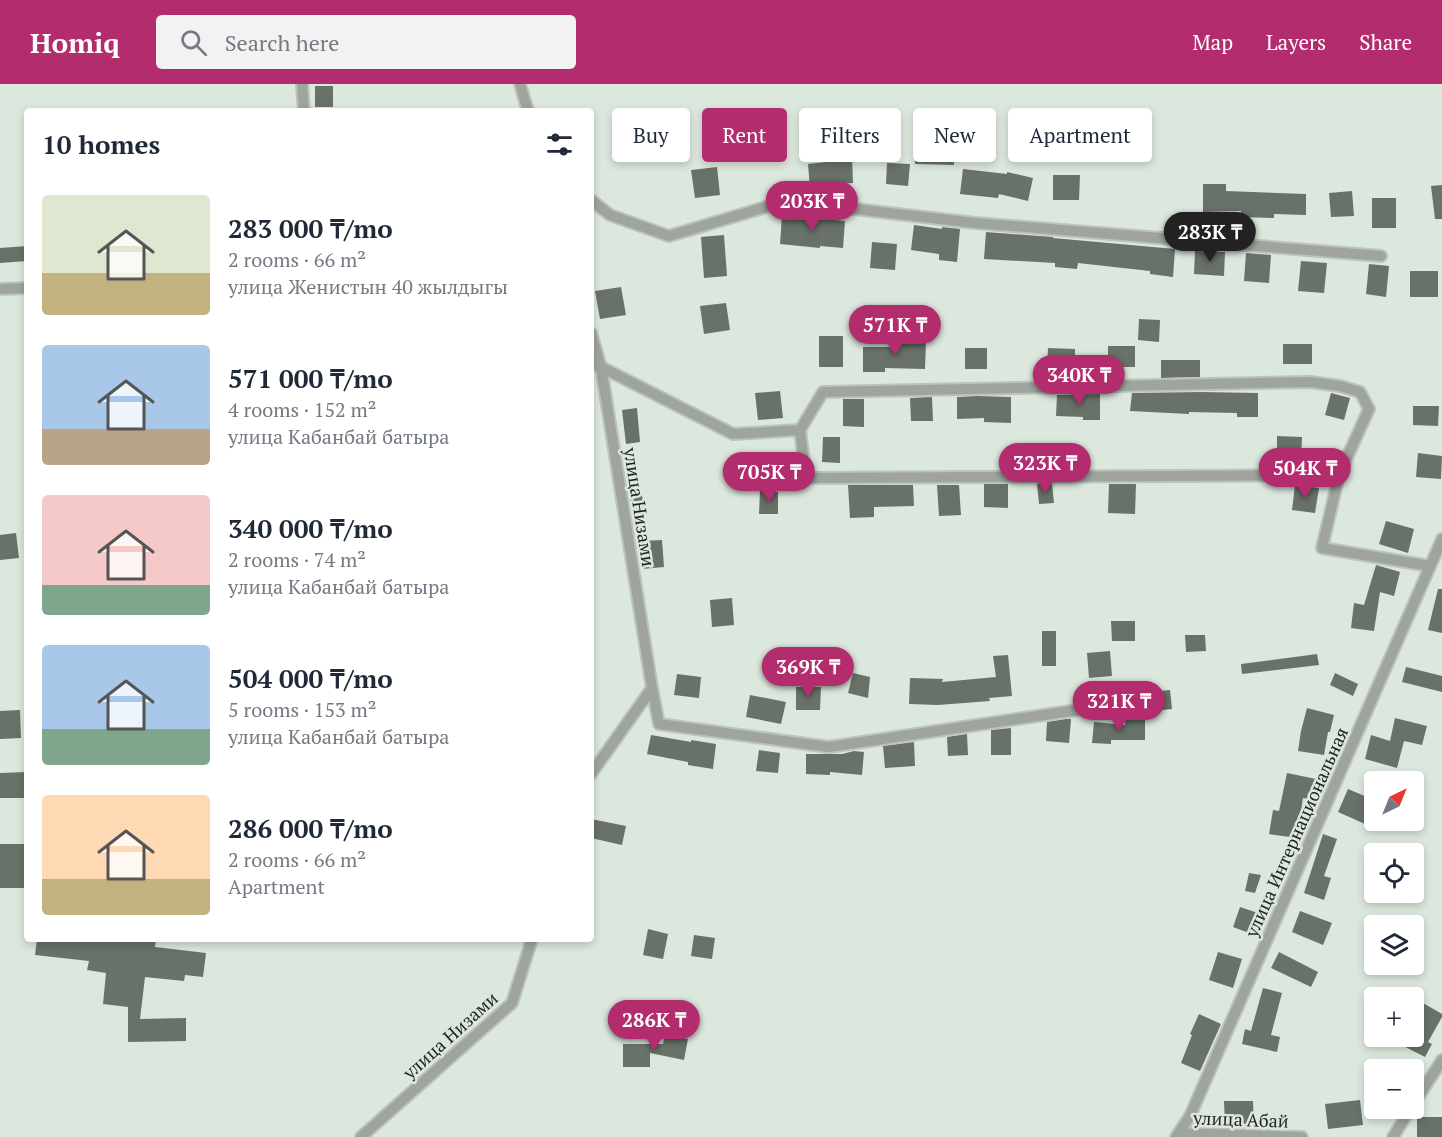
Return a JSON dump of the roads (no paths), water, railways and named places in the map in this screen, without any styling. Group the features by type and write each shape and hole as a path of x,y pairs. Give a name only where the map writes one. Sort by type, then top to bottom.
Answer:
{"street":[{"path":"302,84 304,108"},
{"path":"520,84 527,108"},
{"path":"594,202 610,215 669,236 786,201 975,223 1381,256"},
{"path":"0,289 24,288"},
{"path":"596,365 733,434 800,430"},
{"name":"улица Низами","path":"596,365 659,724 830,747 1138,702"},
{"path":"1339,475 806,478 800,430 823,392 1310,382 1340,386 1360,392 1369,409 1339,475 1322,549 1430,566"},
{"name":"улица Интернациональная","path":"1177,1135 1190,1116 1442,539"},
{"path":"594,770 652,688"},
{"name":"улица Низами","path":"361,1137 512,1003 531,942"},
{"path":"1424,1088 1442,1060"},
{"path":"1393,1137 1404,1119"},
{"name":"улица Абай","path":"1177,1135 1302,1137"}]}
